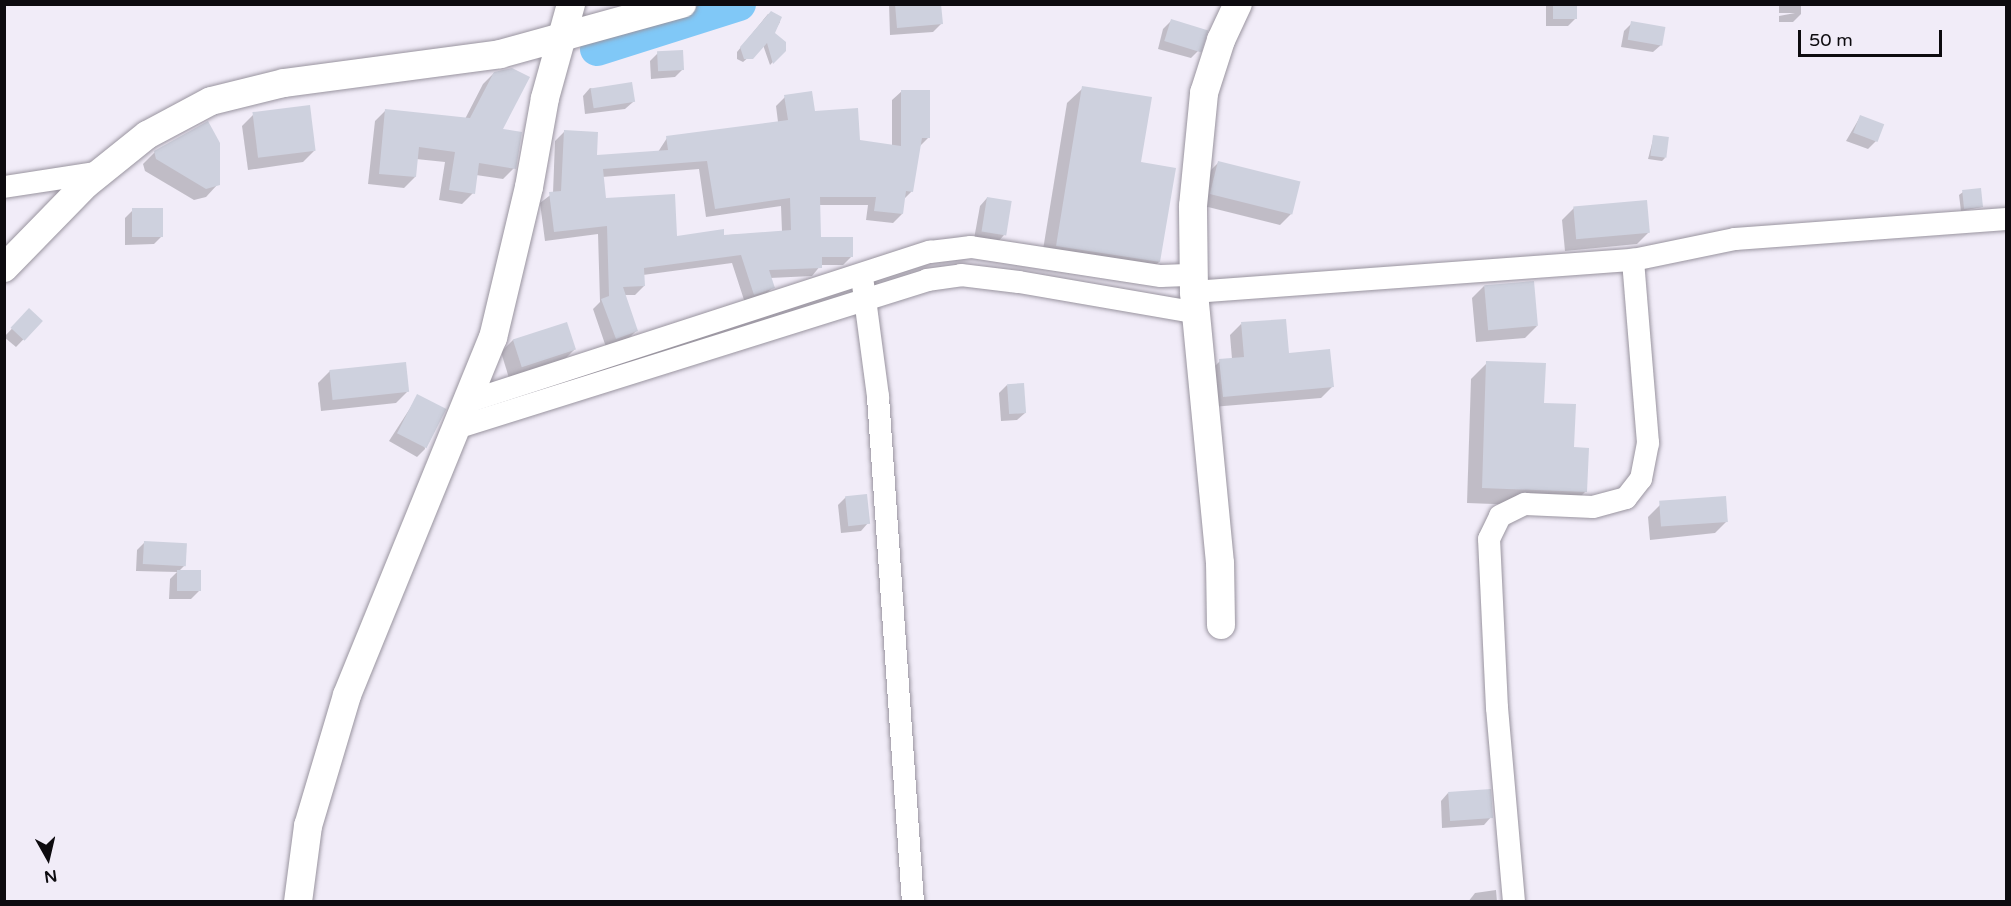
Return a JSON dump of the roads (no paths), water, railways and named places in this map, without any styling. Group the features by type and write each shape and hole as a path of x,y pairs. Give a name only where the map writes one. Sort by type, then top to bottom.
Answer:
{"street":[{"path":"298,902 308,826 347,695 493,338 571,4"},
{"path":"4,268 102,172 147,135 211,100 284,83 500,54 682,4"},
{"path":"1221,624 1220,563 1204,428 1195,293 1193,206 1204,93 1221,40 1238,4"},
{"path":"4,187 102,172"},
{"path":"461,415 927,280 961,275 1195,293 1633,260 1735,239 2007,219"},
{"path":"461,415 860,272 930,252 971,247 1161,276 1195,293"},
{"path":"1514,902 1497,708 1489,539 1500,516 1525,504 1593,507 1626,498 1641,478 1648,443 1633,260"},
{"path":"860,272 867,299 878,397 914,902"}],"waterway":[{"path":"597,49 739,4"}]}
